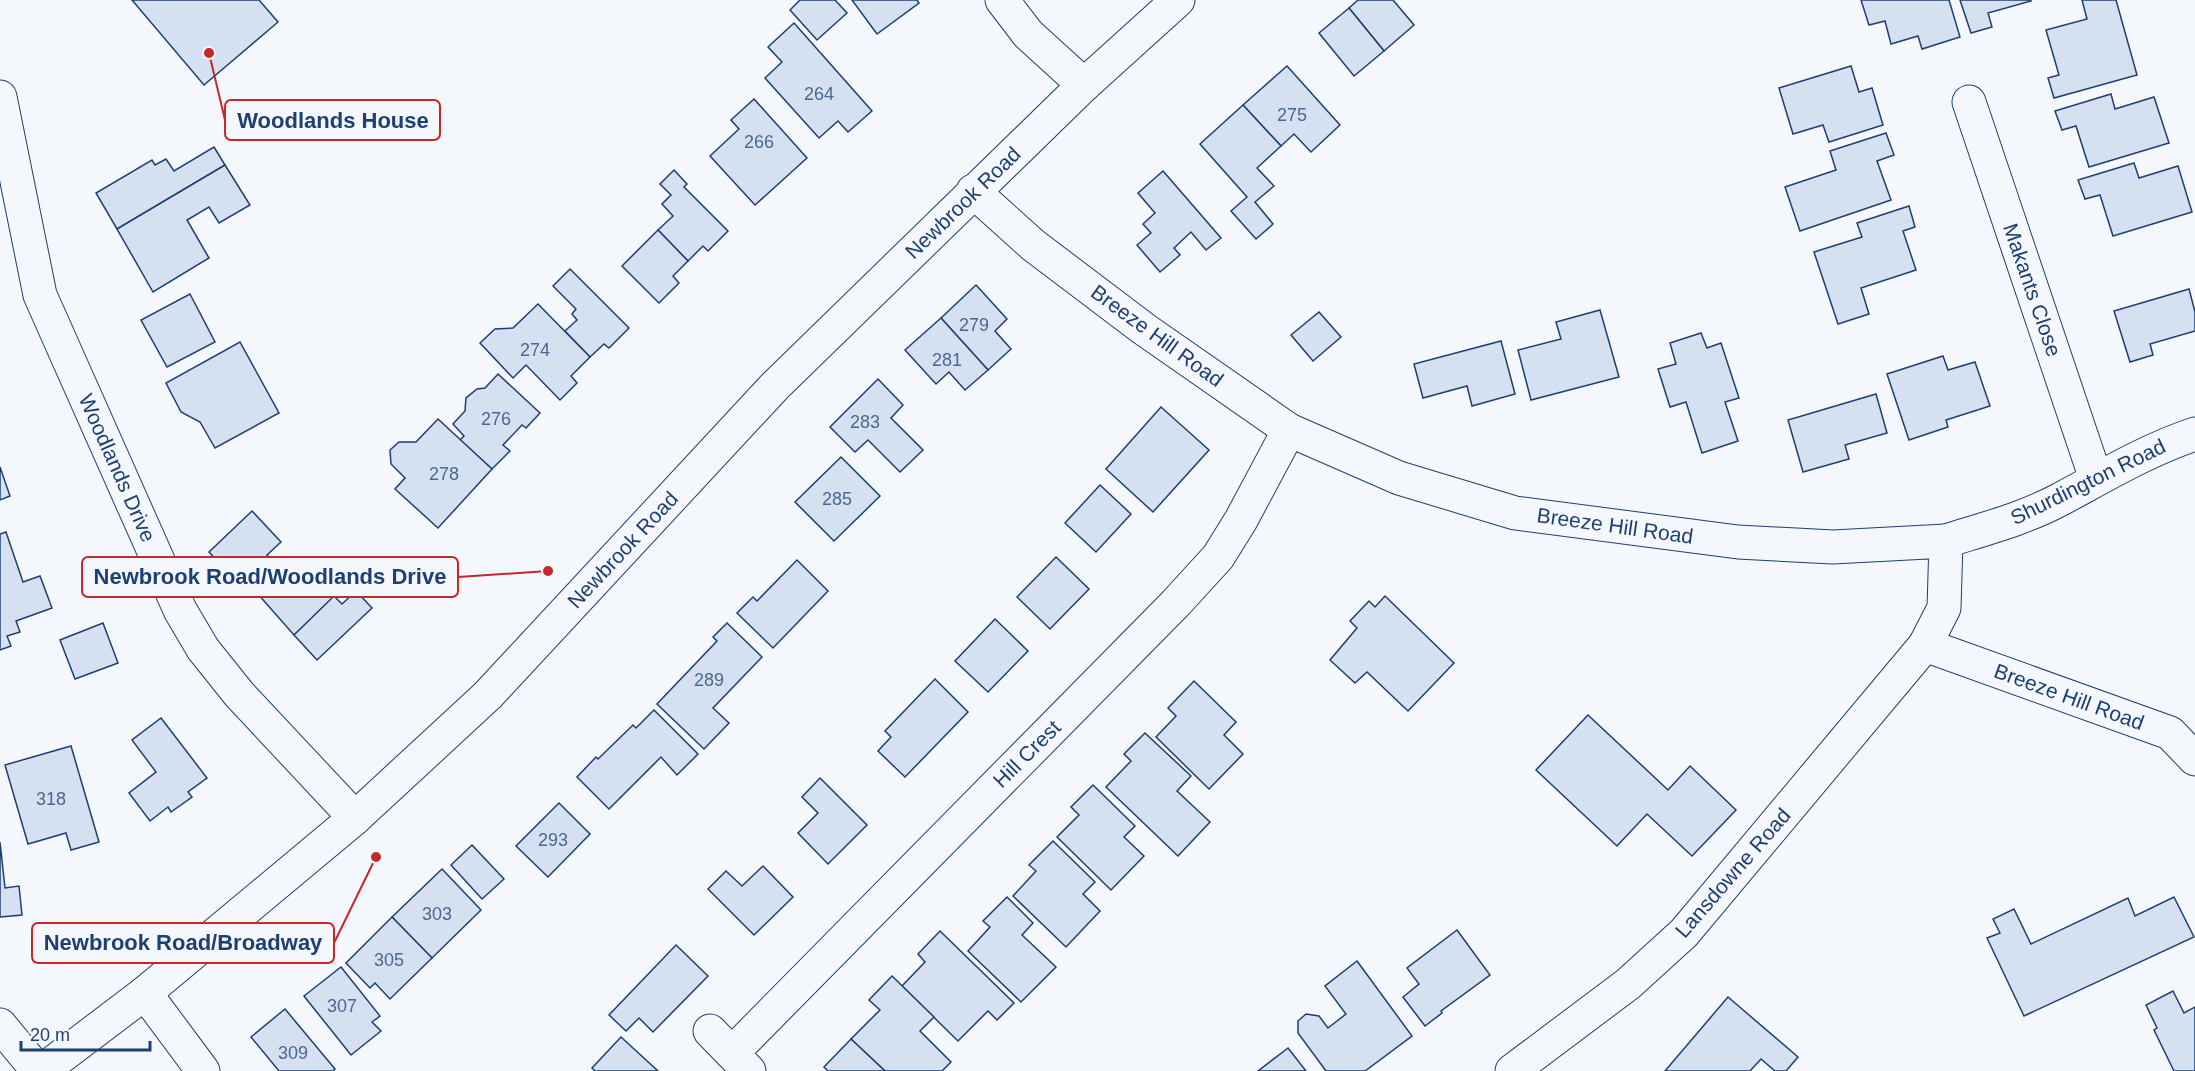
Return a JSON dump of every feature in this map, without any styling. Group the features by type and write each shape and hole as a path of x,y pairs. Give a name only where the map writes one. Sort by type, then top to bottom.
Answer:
{"main road":[{"path":"1002,0 1028,34 1084,85"},
{"name":"Newbrook Road","path":"40,1071 145,993 355,818 488,694 775,386 1084,85 1178,0"},
{"name":"Woodlands Drive","path":"0,97 40,295 180,610 203,649 239,694 355,818"},
{"name":"Makants Close","path":"1969,102 2096,479"},
{"name":"Breeze Hill Road","path":"974,192 1033,245 1144,329 1289,430 1399,478 1515,513 1738,542 1833,547 1946,541"},
{"name":"Hill Crest","path":"730,1052 1175,604 1218,557 1241,520 1289,430"},
{"name":"Shurdington Road","path":"1946,541 2010,521 2057,501 2171,442 2195,434"},
{"path":"1925,645 1944,608 1946,541"},
{"name":"Breeze Hill Road","path":"1925,645 2170,733 2195,759"},
{"name":"Lansdowne Road","path":"1512,1071 1628,984 1684,933 1925,645"},
{"path":"145,993 203,1071"},
{"path":"0,1025 40,1071"}],"building":[{"path":"132,0 259,0 278,22 204,85"},
{"path":"800,0 835,0 847,13 817,40 790,10"},
{"path":"852,0 917,0 919,3 877,34"},
{"path":"1358,0 1393,0 1414,25 1384,51 1349,8"},
{"path":"1861,0 1949,0 1960,37 1922,49 1918,36 1891,44 1885,21 1869,25"},
{"path":"1960,0 2031,1 1988,13 1992,27 1971,33"},
{"path":"2082,0 2116,0 2137,75 2054,98 2048,78 2059,75 2046,30 2087,19"},
{"path":"1349,8 1384,51 1354,76 1319,33"},
{"path":"794,23 872,111 848,132 838,121 819,138 765,78 782,62 768,47"},
{"path":"1287,66 1340,125 1311,152 1294,134 1281,146 1243,105"},
{"path":"1851,66 1859,92 1872,88 1883,125 1829,142 1823,125 1793,134 1779,88"},
{"path":"2111,94 2115,109 2154,97 2169,143 2089,167 2076,126 2062,130 2055,111"},
{"path":"754,99 807,158 755,205 710,156 739,129 731,120"},
{"path":"1243,105 1281,146 1257,168 1274,186 1255,202 1273,224 1256,239 1231,211 1247,197 1200,144"},
{"path":"1886,133 1894,155 1877,161 1891,200 1800,231 1785,187 1836,170 1830,151"},
{"path":"214,147 225,165 117,229 96,193 152,160 155,165 166,159 174,171"},
{"path":"2134,163 2139,178 2178,166 2192,212 2113,236 2100,195 2085,199 2078,180"},
{"path":"225,165 250,205 219,223 209,207 187,220 209,258 153,292 117,229"},
{"path":"674,170 687,184 684,187 728,231 708,251 703,246 688,261 658,230 673,216 662,204 671,195 660,184"},
{"path":"1163,171 1221,238 1206,250 1191,232 1174,248 1180,255 1160,272 1137,245 1151,233 1143,224 1155,213 1138,193"},
{"path":"1909,206 1915,227 1903,231 1916,270 1861,288 1869,314 1838,324 1814,252 1862,237 1857,223"},
{"path":"658,230 688,261 673,276 679,283 659,303 622,266"},
{"path":"570,269 629,328 609,348 604,344 590,357 565,331 577,320 572,314 576,309 553,286"},
{"path":"976,285 1007,319 995,331 1011,349 988,370 941,318"},
{"path":"2189,289 2195,312 2195,331 2150,344 2153,355 2130,362 2114,311"},
{"path":"190,294 215,342 167,367 141,320"},
{"path":"538,304 590,357 571,376 577,383 560,400 526,365 513,378 480,343 495,329 513,328"},
{"path":"1600,310 1619,377 1531,400 1518,350 1561,339 1556,322"},
{"path":"1319,312 1341,337 1313,361 1291,335"},
{"path":"941,318 988,370 965,390 949,372 936,384 905,350"},
{"path":"1701,333 1707,348 1721,343 1739,398 1725,402 1738,441 1702,453 1686,402 1670,407 1658,369 1676,364 1670,343"},
{"path":"1501,341 1515,394 1472,406 1467,386 1423,398 1414,364"},
{"path":"240,342 279,413 215,448 200,422 181,412 166,383"},
{"path":"1943,356 1948,370 1975,362 1990,406 1946,420 1948,427 1909,440 1887,374"},
{"path":"498,374 540,413 526,428 522,425 503,445 510,451 492,469 460,440 464,436 453,424 465,411 466,398 477,389 485,388"},
{"path":"878,379 903,405 891,418 923,450 900,472 868,440 855,452 830,427"},
{"path":"1876,394 1887,433 1845,445 1849,459 1803,472 1788,420"},
{"path":"1161,407 1209,450 1153,512 1106,469"},
{"path":"438,419 492,469 438,528 395,489 405,478 391,464 390,450 399,442 416,442"},
{"path":"841,457 880,496 834,541 795,502"},
{"path":"0,467 10,496 0,500"},
{"path":"1100,485 1131,514 1096,552 1065,523"},
{"path":"252,511 281,542 267,555 281,570 257,593 241,575 235,580 209,552"},
{"path":"6,532 23,582 40,576 52,608 16,621 20,632 7,636 11,646 0,650 0,534"},
{"path":"1056,557 1089,589 1050,629 1017,597"},
{"path":"325,559 348,584 294,635 257,593 281,570 296,586"},
{"path":"797,560 828,591 773,648 737,613 753,597 757,601"},
{"path":"356,591 372,608 317,660 294,635 334,596 342,604"},
{"path":"1385,596 1454,663 1408,711 1367,672 1355,683 1330,660 1357,628 1350,621 1369,601 1375,607"},
{"path":"995,619 1028,651 988,692 955,661"},
{"path":"103,623 118,663 75,679 60,640"},
{"path":"727,623 762,657 713,708 729,723 704,749 657,704 717,641 713,637"},
{"path":"935,679 968,712 905,777 878,751 891,737 885,731"},
{"path":"1194,681 1236,722 1224,735 1243,754 1209,789 1156,737 1176,716 1168,708"},
{"path":"654,710 698,754 677,775 661,757 609,809 577,777 596,757 598,759 633,725 636,728"},
{"path":"1588,715 1668,790 1690,766 1736,810 1692,856 1647,814 1617,846 1536,770"},
{"path":"161,718 207,778 188,792 192,797 171,812 168,807 150,821 129,793 156,772 132,740"},
{"path":"1145,733 1191,776 1177,791 1210,822 1178,856 1106,787 1131,761 1124,754"},
{"path":"71,746 99,842 71,850 66,833 28,844 5,765"},
{"path":"820,778 867,825 828,864 798,833 818,813 802,797"},
{"path":"1093,785 1135,826 1124,837 1144,856 1111,890 1057,837 1079,815 1071,807"},
{"path":"559,803 590,834 548,877 516,846"},
{"path":"1053,841 1095,882 1083,894 1100,911 1066,947 1013,896 1036,871 1029,865"},
{"path":"0,842 5,888 19,886 22,915 0,917"},
{"path":"472,845 504,879 482,899 451,865"},
{"path":"763,866 793,897 754,935 708,889 726,871 742,886"},
{"path":"442,869 481,910 432,958 392,917"},
{"path":"1007,897 1033,923 1022,935 1056,967 1021,1002 968,951 990,927 983,921"},
{"path":"2174,897 2194,937 2024,1016 1987,938 2000,933 1993,919 2014,909 2031,944 2128,898 2135,916"},
{"path":"392,917 432,958 390,999 375,983 370,988 346,963"},
{"path":"1457,930 1490,975 1441,1011 1442,1013 1425,1026 1403,997 1419,984 1407,968"},
{"path":"940,931 1014,1003 997,1020 988,1011 958,1041 902,986 925,962 918,954"},
{"path":"676,945 708,976 653,1032 639,1018 626,1031 609,1015"},
{"path":"1357,961 1412,1036 1365,1071 1326,1071 1298,1033 1298,1021 1306,1014 1319,1016 1328,1028 1346,1014 1325,986"},
{"path":"341,967 380,1016 372,1022 381,1031 351,1055 304,996"},
{"path":"892,976 934,1017 920,1031 951,1062 942,1071 885,1071 851,1039 880,1010 869,1000"},
{"path":"2173,991 2184,1013 2195,1007 2195,1071 2174,1071 2154,1030 2157,1028 2146,1005"},
{"path":"1728,997 1798,1057 1786,1071 1775,1071 1761,1059 1750,1071 1665,1071"},
{"path":"285,1009 335,1069 333,1071 279,1071 251,1037"},
{"path":"621,1037 658,1071 595,1071 592,1068"},
{"path":"851,1039 885,1071 828,1071 824,1067"},
{"path":"1288,1048 1306,1071 1258,1071"}],"place":[{"name":"Woodlands House","path":"209,53"},
{"name":"Newbrook Road/Woodlands Drive","path":"548,571"},
{"name":"Newbrook Road/Broadway","path":"376,857"}]}
